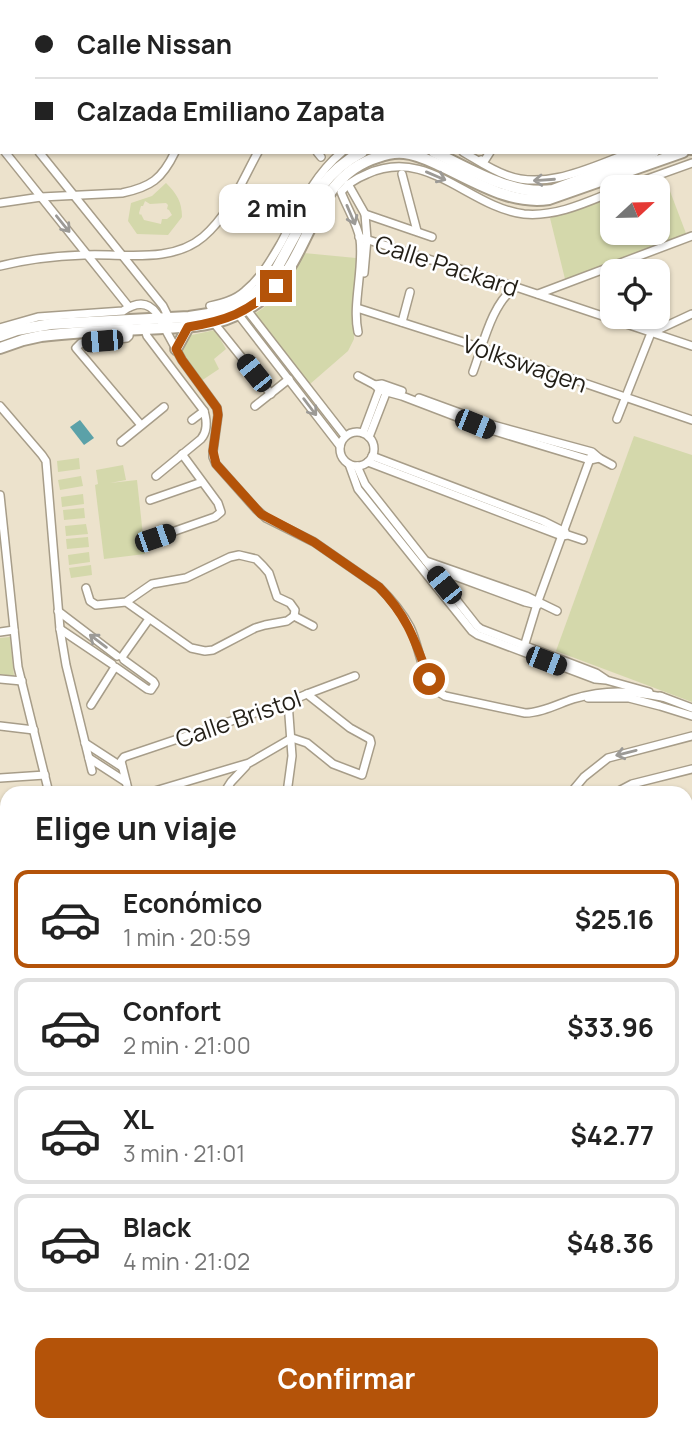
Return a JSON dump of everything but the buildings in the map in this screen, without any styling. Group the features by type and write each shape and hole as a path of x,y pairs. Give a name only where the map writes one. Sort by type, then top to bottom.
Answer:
{"main road":[{"path":"0,348 41,336 166,323 215,313 236,305 264,285 276,270 321,187 329,176 358,154"},
{"path":"166,323 188,327 214,323 242,312 263,298 276,286 288,268 340,178 366,161 388,154"},
{"path":"412,154 511,197 538,201 677,154"},
{"path":"438,154 518,189 543,191 553,190 649,154"},
{"path":"0,336 51,324 130,325"},
{"path":"175,346 188,327"}],"street":[{"path":"7,154 129,307"},
{"path":"41,154 163,306 166,323 182,360 217,408 213,451 216,464 266,518 314,542 386,594 408,624 429,679 437,692 445,696 530,713 576,698 615,691 662,697"},
{"path":"0,203 41,197 122,193 142,188 158,179 174,154"},
{"path":"0,266 48,257 87,254 141,256 188,247 201,239 227,209 257,154"},
{"path":"210,306 233,299 262,274 310,190 324,169 340,154"},
{"path":"467,154 508,176 541,181 560,178 626,154"},
{"path":"475,154 483,163"},
{"path":"483,163 489,154"},
{"path":"658,175 692,163"},
{"path":"363,238 341,192 348,184 378,169 393,166 406,166 439,176 484,201 512,211 533,214 558,211 600,196"},
{"path":"402,174 417,231"},
{"path":"348,184 365,214 363,238"},
{"path":"365,214 432,237"},
{"name":"Calle Packard","path":"363,238 538,295 692,236"},
{"name":"Volkswagen","path":"363,238 359,309 692,420"},
{"path":"473,372 496,308 508,292 516,287"},
{"path":"402,323 410,292"},
{"path":"538,295 692,346"},
{"path":"0,328 38,317 121,311 138,304 148,305 166,323"},
{"path":"242,312 254,320 345,436"},
{"path":"242,312 247,326 340,446"},
{"path":"617,419 651,333 692,314"},
{"path":"247,326 254,320"},
{"path":"214,323 271,394"},
{"path":"144,324 147,336 204,411 206,419 204,435 156,476"},
{"path":"130,325 129,336 124,339 80,343 76,348 141,425"},
{"path":"358,376 382,387 594,457 612,466"},
{"path":"254,406 289,379"},
{"path":"366,435 382,387"},
{"path":"0,406 46,461 65,666 92,771"},
{"path":"121,442 164,407"},
{"path":"192,420 204,411"},
{"path":"370,459 373,445 366,435 354,432 345,436 340,446 341,457 353,465 358,489 477,626 523,649 692,708"},
{"path":"155,538 215,517 221,512 218,503 182,454"},
{"path":"523,649 594,457"},
{"path":"353,465 370,459 583,540"},
{"path":"150,499 202,482"},
{"path":"0,495 18,667 47,786"},
{"path":"86,588 90,601 96,605 126,602 152,584 186,578 239,555 256,559 269,573 277,597 295,610 294,616 287,621 255,628 213,650 205,651 191,648 126,602"},
{"path":"422,563 539,604"},
{"path":"422,563 557,611"},
{"path":"442,588 453,576"},
{"path":"58,611 153,681 154,688 147,689 60,629"},
{"path":"294,616 313,626"},
{"path":"121,658 149,619"},
{"path":"0,632 14,630"},
{"path":"115,666 123,665 121,658"},
{"path":"91,705 115,666"},
{"name":"Calle Bristol","path":"123,768 122,758 288,702 355,676"},
{"path":"0,679 22,681"},
{"path":"320,689 321,704"},
{"path":"172,786 249,763 292,738 307,743 333,764 362,775 370,739 350,728 307,694"},
{"path":"660,706 662,697"},
{"path":"576,698 629,698 692,716"},
{"path":"287,786 291,771 292,738 288,702"},
{"path":"0,726 34,730"},
{"path":"576,786 608,758 692,736"},
{"path":"85,743 123,768 127,786"},
{"path":"88,757 126,782"},
{"path":"228,786 249,763"},
{"path":"630,786 692,769"},
{"path":"225,771 231,782"},
{"path":"0,778 45,775"}],"green space":[{"path":"166,183 180,203 182,217 168,235 137,234 128,221 131,203 152,196","holes":["145,201 150,204 166,203 172,215 162,219 161,224 144,220 139,213 141,206"]},
{"path":"670,191 687,236 670,242"},
{"path":"600,200 600,245 661,245 622,259 600,259 600,267 565,279 550,218"},
{"path":"304,253 356,258 354,339 348,351 310,384 254,314 277,295"},
{"path":"215,330 226,349 214,359 219,369 201,381 181,356 180,344 187,336"},
{"path":"634,436 692,455 692,702 556,651"},
{"path":"79,458 80,469 58,472 57,461"},
{"path":"123,465 126,480 110,483 137,480 145,554 104,559 95,485 98,484 96,470"},
{"path":"81,476 83,486 60,490 58,480"},
{"path":"83,494 84,504 62,507 61,497"},
{"path":"84,508 85,518 64,520 63,510"},
{"path":"86,524 88,534 66,536 65,526"},
{"path":"88,537 89,547 67,549 66,539"},
{"path":"89,552 90,562 69,565 68,555"},
{"path":"91,565 92,575 71,578 69,568"},
{"path":"10,637 14,676 0,674 0,638"}],"water":[{"path":"80,420 94,438 84,445 70,427"}],"route":[{"path":"276,286 247,310 214,323 188,327 176,349 217,408 213,457 216,464 266,518 314,542 386,594 408,624 429,679"}]}
